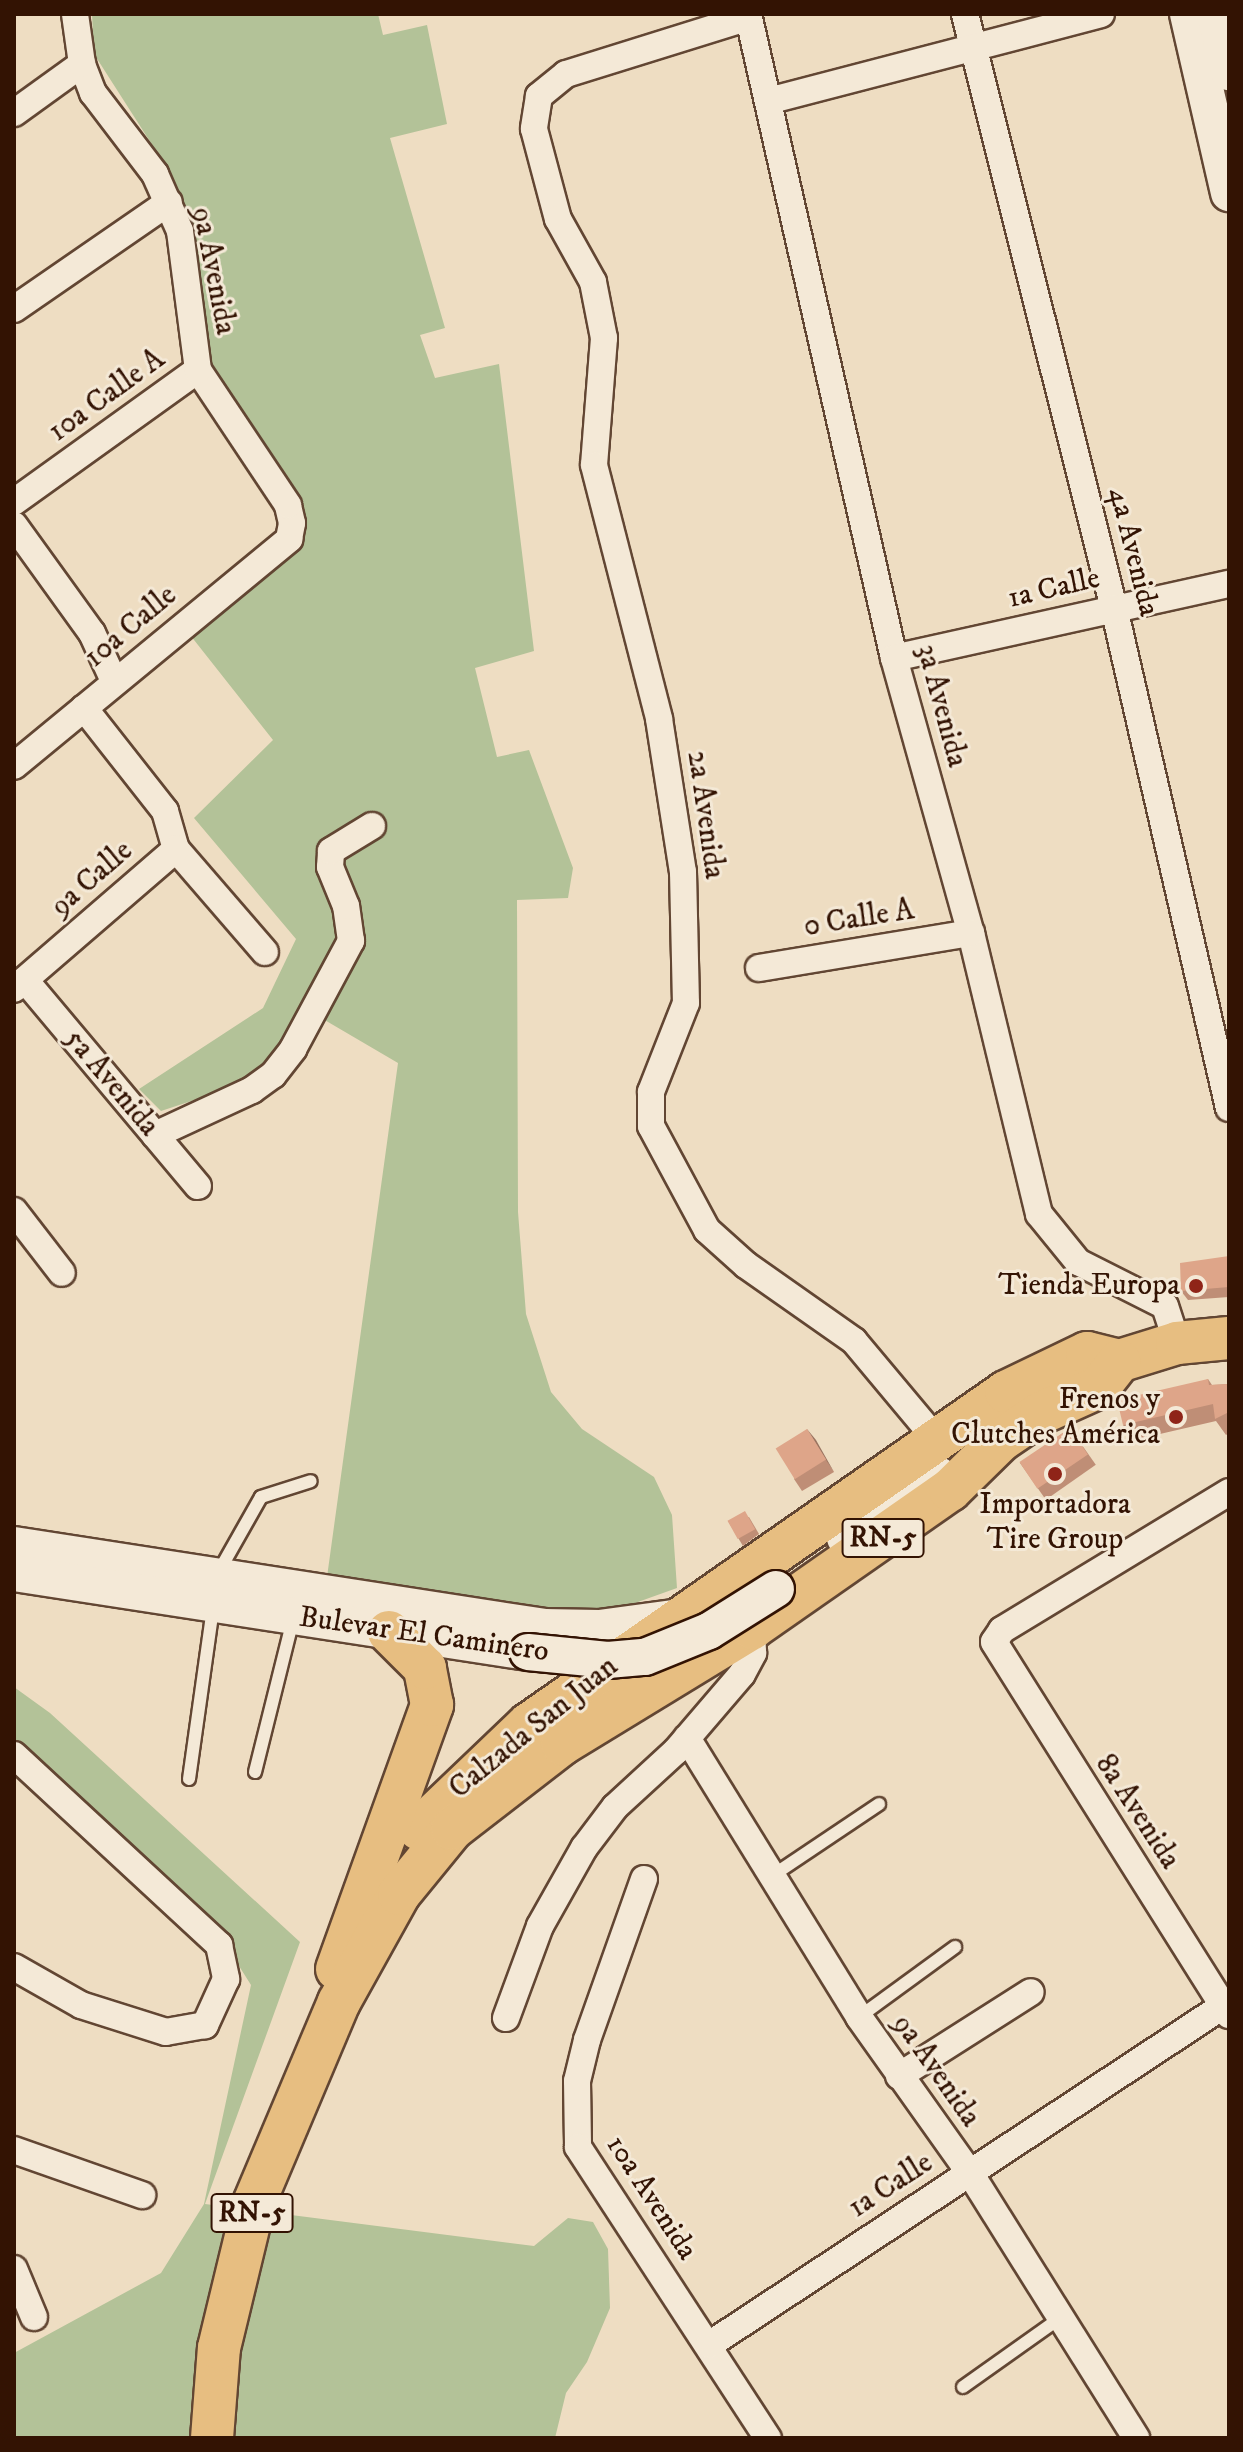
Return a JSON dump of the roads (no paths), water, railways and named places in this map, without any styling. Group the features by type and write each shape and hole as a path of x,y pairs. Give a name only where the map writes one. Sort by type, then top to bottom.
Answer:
{"main road":[{"path":"1188,14 1229,193"},
{"path":"1215,14 1229,72"},
{"name":"Calzada San Juan","path":"339,2002 353,1943 392,1864 433,1810 529,1724 936,1439 1051,1367 1087,1353 1119,1361 1177,1343 1229,1338"},
{"name":"Calzada San Juan","path":"339,2002 399,1894 452,1829 562,1744 744,1632 950,1490 973,1464 1041,1413 1099,1387 1119,1361"},
{"name":"Bulevar El Caminero","path":"14,1545 215,1590 293,1616 528,1652 608,1660 645,1657 709,1631 776,1589 929,1481 973,1464"},
{"name":"Bulevar El Caminero","path":"14,1573 215,1590 544,1627 599,1628 680,1617"},
{"path":"722,1590 744,1632"},
{"path":"339,2002 337,1963 424,1739 432,1705 425,1668 389,1632"},
{"name":"RN-5","path":"212,2438 219,2348 254,2203 339,2002"}],"street":[{"name":"9a Avenida","path":"75,14 82,64 93,93 155,174 180,231 198,370 288,505 289,539"},
{"name":"4a Avenida","path":"965,14 1114,608 1229,1108"},
{"path":"768,101 1101,14"},
{"name":"2a Avenida","path":"749,15 566,74 539,96 534,129 558,219 593,282 604,338 594,465 659,719 683,872 686,1003 651,1092 655,1143 707,1230 746,1265 854,1341 936,1439"},
{"name":"3a Avenida","path":"749,15 894,658 971,933 1039,1214 1078,1262 1165,1306 1177,1343"},
{"path":"14,113 82,64"},
{"path":"14,309 169,202"},
{"name":"10a Calle A","path":"14,502 198,370"},
{"path":"14,525 92,633 114,681"},
{"name":"10a Calle","path":"14,766 289,539"},
{"name":"1a Calle","path":"894,658 1229,584"},
{"path":"84,708 165,811 176,849 265,952"},
{"path":"155,1135 252,1090 273,1075 293,1049 351,941 351,922 330,867 331,851 372,826"},
{"name":"9a Calle","path":"20,984 176,849"},
{"name":"0 Calle A","path":"759,968 971,933"},
{"name":"5a Avenida","path":"20,984 198,1186"},
{"path":"14,1211 62,1273"},
{"name":"8a Avenida","path":"1227,2008 994,1642 1002,1630 1229,1492"},
{"path":"506,2018 540,1926 584,1848 615,1807 687,1738 747,1665 744,1632"},
{"name":"9a Avenida","path":"687,1738 859,2017 970,2173 1136,2438"},
{"path":"14,1755 219,1945 226,1979 205,2025 166,2032 81,2005 14,1967"},
{"name":"10a Avenida","path":"644,1879 587,2040 577,2081 578,2147 768,2438"},
{"path":"899,2076 1031,1992"},
{"name":"1a Calle","path":"709,2345 1227,2008"},
{"path":"14,2150 142,2195"},
{"path":"14,2269 34,2317"}],"lane":[{"path":"189,1779 215,1590 261,1497 311,1481"},
{"path":"255,1772 293,1616"},
{"path":"772,1876 879,1804"},
{"path":"859,2017 955,1947"},
{"path":"963,2387 1060,2318"}],"place":[{"name":"Tienda Europa","path":"1196,1286"},
{"name":"Frenos y Clutches América","path":"1176,1417"},
{"name":"Importadora Tire Group","path":"1055,1474"}]}
